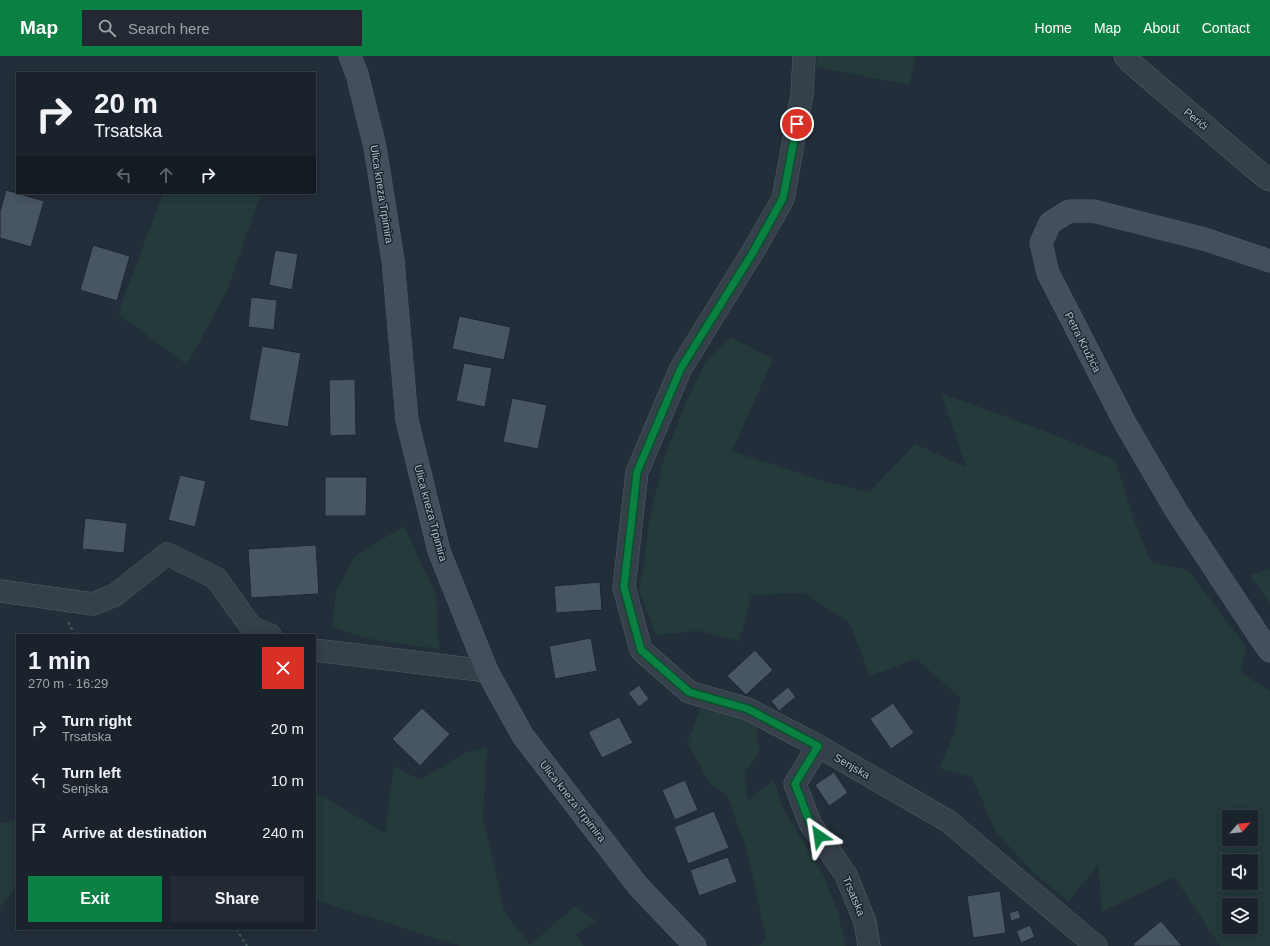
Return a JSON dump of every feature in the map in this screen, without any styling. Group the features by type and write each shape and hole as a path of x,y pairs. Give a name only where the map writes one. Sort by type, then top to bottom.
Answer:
{"main road":[{"name":"Ulica kneza Trpimira","path":"350,56 357,74 374,147 393,260 407,420 440,551 487,671 523,736 638,886 695,946"},
{"name":"Petra Kružića","path":"1270,261 1204,239 1093,211 1069,211 1050,223 1041,243 1048,273 1125,423 1177,512 1270,651"}],"street":[{"name":"Senjska","path":"804,56 802,94 783,198 752,254 681,368 637,472 624,587 641,650 689,692 748,709 818,746 948,821 1096,946"},
{"name":"Perići","path":"1126,58 1270,180"},
{"path":"0,591 94,604 115,595 167,554 216,578 251,627 268,634"},
{"path":"316,650 487,671"},
{"name":"Trsatska","path":"818,746 795,784 810,823 846,875 865,922 869,946"}],"path":[{"path":"237,930 247,946"}],"green space":[{"path":"817,56 915,56 910,85 816,67"},
{"path":"163,194 261,194 228,289 187,365 118,314"},
{"path":"731,337 773,359 732,451 816,479 869,492 915,444 966,467 941,393 1045,431 1115,460 1133,517 1151,562 1188,570 1246,646 1241,673 1270,691 1270,946 1220,946 1174,877 1102,912 1098,865 1068,902 1030,869 995,831 972,777 939,768 953,736 961,698 916,659 870,676 849,622 804,593 752,595 739,641 698,631 656,635 639,591 650,515 664,458 685,404 705,363"},
{"path":"404,526 436,595 439,649 373,640 332,627 336,591 355,556"},
{"path":"1270,569 1270,603 1250,575"},
{"path":"701,707 757,722 759,754 745,772 747,801 773,780 784,810 824,876 837,909 846,946 759,946 766,937 746,847 727,795 711,785 687,743"},
{"path":"487,747 483,818 504,910 530,945 575,906 596,921 576,934 584,946 460,946 316,900 317,793 385,833 394,766 420,780 465,753"},
{"path":"16,818 16,887 0,907 0,823 9,822"}],"building":[{"path":"6,190 44,201 31,247 0,238 0,212"},
{"path":"93,245 130,256 117,301 80,290"},
{"path":"275,250 298,254 292,290 269,285"},
{"path":"251,297 277,300 274,330 248,327"},
{"path":"459,316 511,327 504,360 452,349"},
{"path":"262,346 301,353 288,427 249,420"},
{"path":"464,363 492,368 485,407 456,401"},
{"path":"355,379 356,435 330,436 329,380"},
{"path":"512,398 547,405 538,449 503,442"},
{"path":"180,475 206,481 195,527 168,520"},
{"path":"325,477 367,477 366,516 325,516"},
{"path":"85,518 127,523 124,553 82,549"},
{"path":"316,545 319,594 251,598 248,549"},
{"path":"600,582 602,610 556,613 554,586"},
{"path":"591,638 597,671 555,679 549,646"},
{"path":"755,650 773,670 746,695 727,676"},
{"path":"639,685 649,699 639,707 628,693"},
{"path":"788,687 796,697 779,711 771,701"},
{"path":"893,703 914,733 891,749 870,719"},
{"path":"422,708 450,734 420,766 392,739"},
{"path":"619,717 633,743 602,758 588,732"},
{"path":"834,772 848,793 829,806 815,785"},
{"path":"685,780 698,810 675,820 662,790"},
{"path":"714,811 729,848 688,864 674,827"},
{"path":"728,857 737,882 699,896 690,870"},
{"path":"1000,891 1006,933 973,938 967,896"},
{"path":"1018,910 1021,918 1011,921 1009,913"},
{"path":"1161,921 1182,946 1135,946 1133,944"},
{"path":"1030,925 1035,937 1021,943 1016,931"}],"route":[{"path":"797,124 783,198 752,254 681,368 637,472 624,587 641,650 689,692 748,709 818,746 795,784 810,823 819,836"}]}
